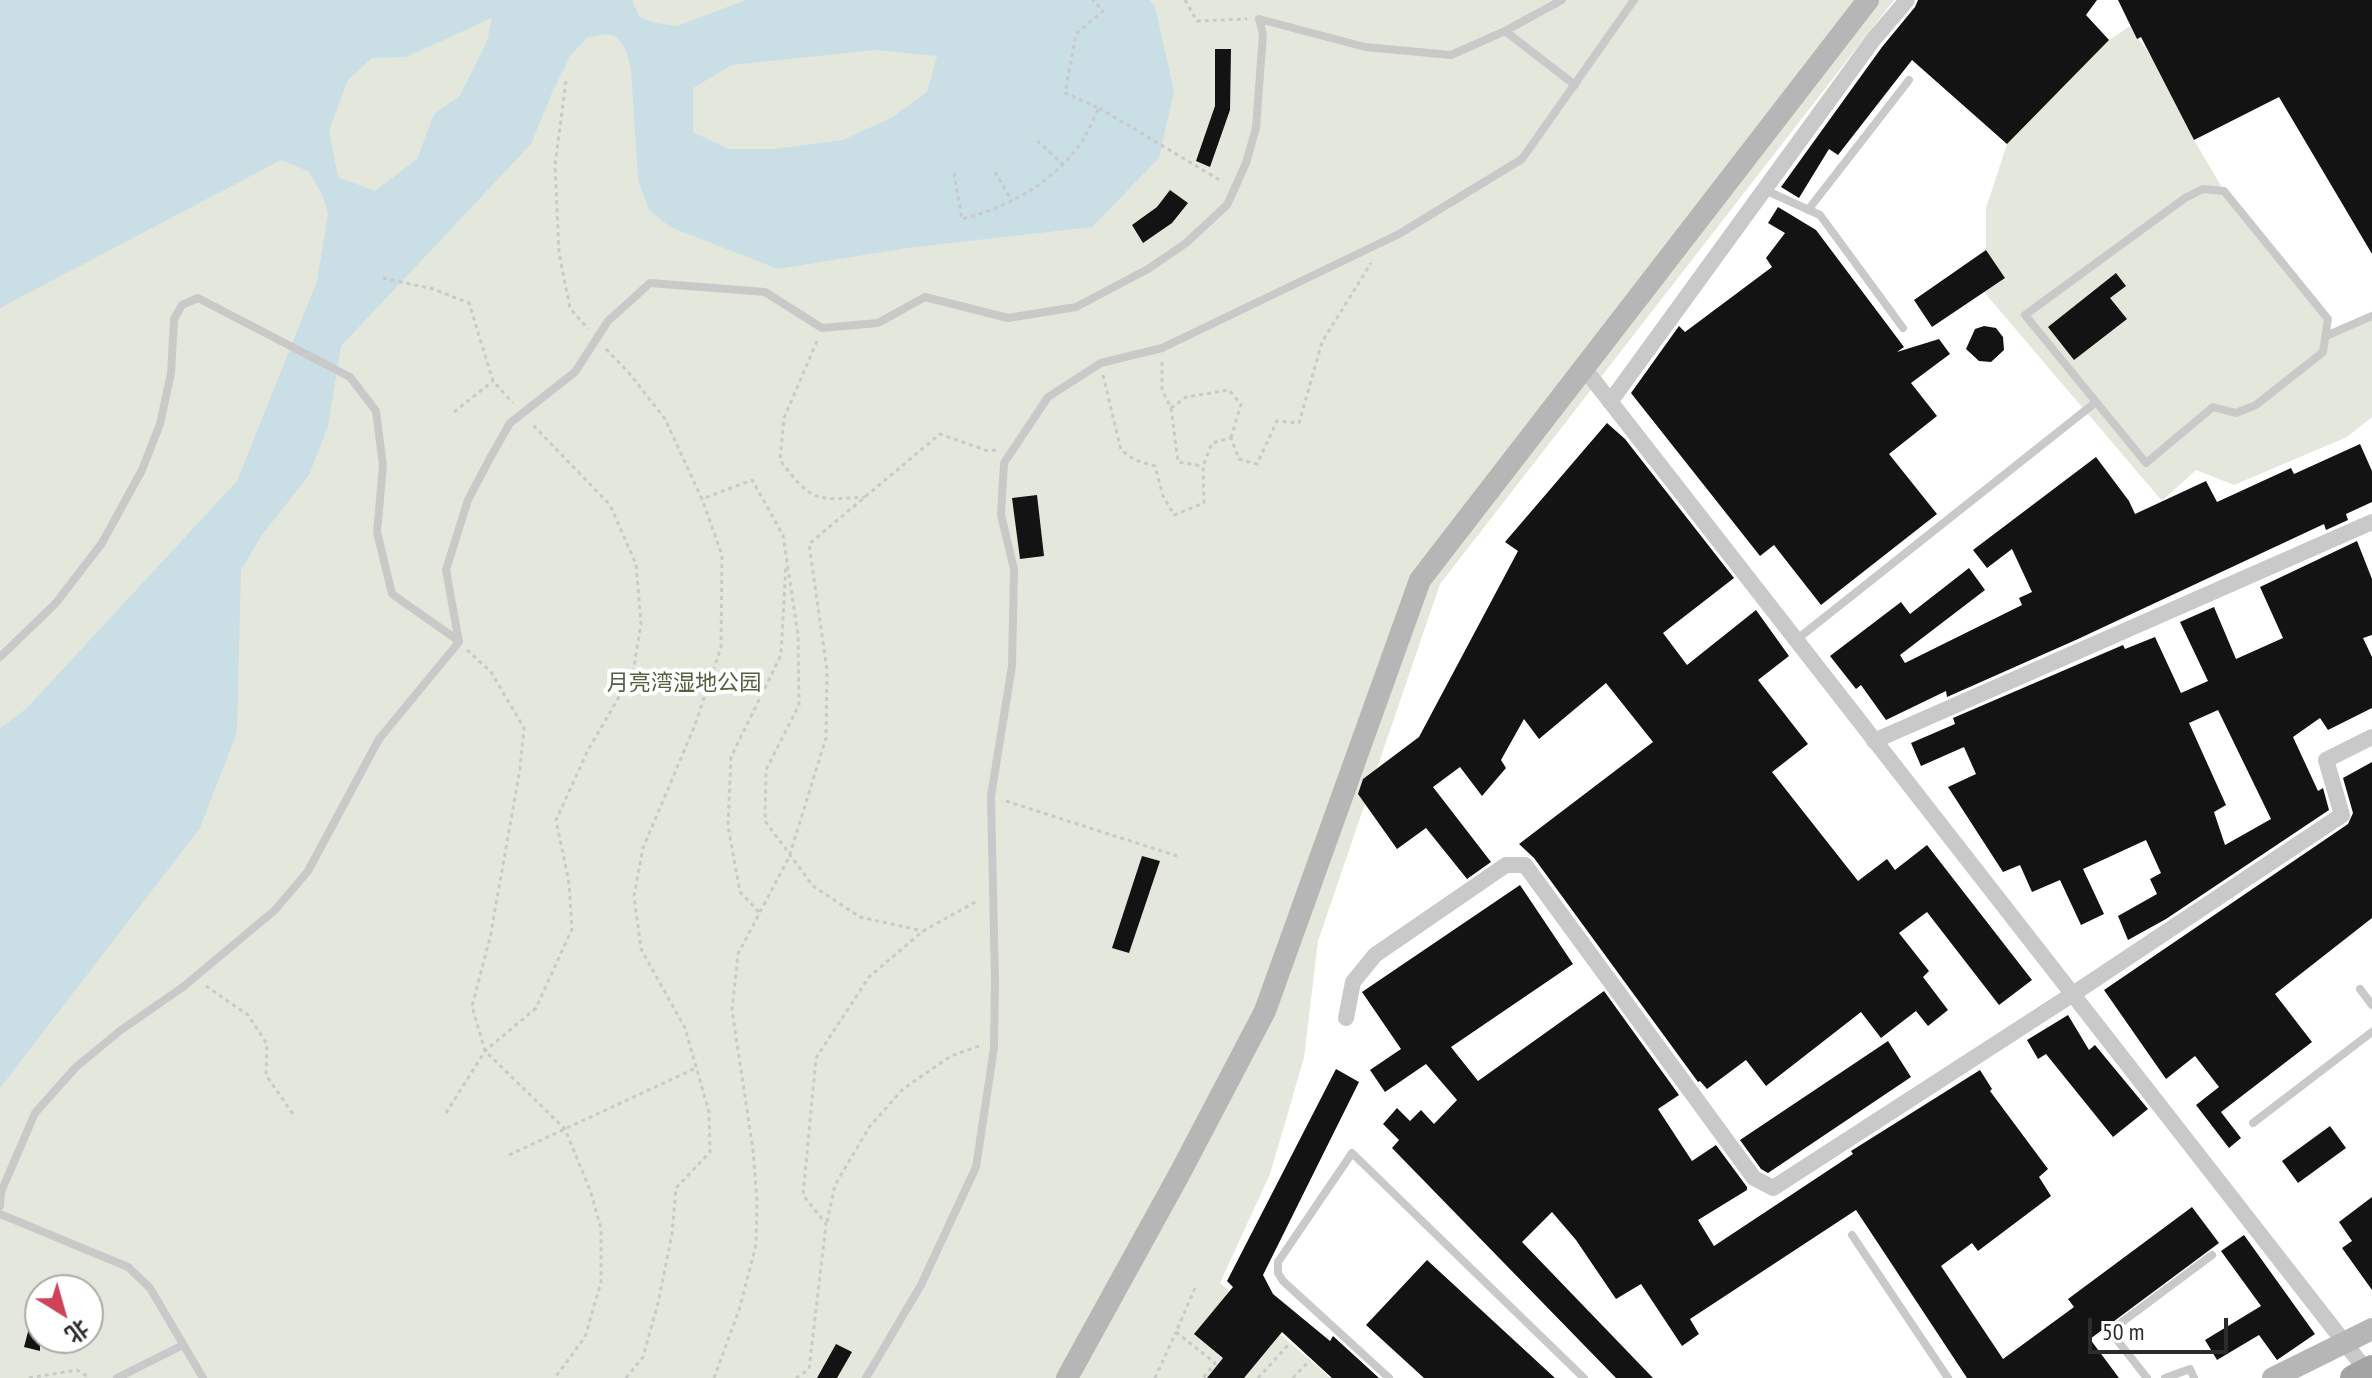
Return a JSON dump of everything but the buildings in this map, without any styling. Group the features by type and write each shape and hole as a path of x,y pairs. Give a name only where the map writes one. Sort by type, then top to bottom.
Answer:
{"street":[{"path":"1067,1378 1265,1011 1420,580 1868,0"},
{"path":"1610,402 1873,40 1907,0"},
{"path":"1584,368 2344,1342 2364,1372"},
{"path":"1874,741 2372,522"},
{"path":"1346,1018 1353,982 1375,955 1506,865 1525,865 1754,1178 1773,1188 2342,815 2326,760 2372,737"},
{"path":"2273,1378 2372,1329"}],"lane":[{"path":"0,1206 1,1192 35,1113 76,1067 194,977 275,910 308,871 379,739 459,642 446,570 468,500 510,423 575,372 608,321 650,283 765,292 822,328 878,323 925,297 1008,318 1076,307 1148,269 1186,243 1227,205 1246,163 1256,128 1263,34 1259,19 1365,47 1451,55 1505,31 1562,0"},
{"path":"866,1378 921,1285 976,1167 994,1040 991,796 1012,666 1014,569 1001,515 1004,463 1048,397 1101,363 1162,348 1386,240 1522,159 1634,0"},
{"path":"1505,31 1575,85"},
{"path":"1808,210 1909,80"},
{"path":"1764,189 1820,215 1903,328"},
{"path":"2203,189 2224,191 2328,319 2326,336 2323,352 2256,405 2236,413 2213,407 2146,463 2025,315 2185,198 2203,189"},
{"path":"0,657 56,603 102,543 142,470 160,424 171,373 174,319 182,305 198,298 350,377 376,411 383,466 377,532 392,594 459,642"},
{"path":"2326,336 2372,316"},
{"path":"1796,640 2096,402"},
{"path":"2360,989 2372,1005"},
{"path":"2253,1123 2372,1032"},
{"path":"1389,1378 1278,1273 1278,1262 1352,1153 1584,1378"},
{"path":"0,1214 128,1267 150,1288 203,1378"},
{"path":"1852,1235 1948,1378"},
{"path":"2147,1378 2110,1331 2212,1255"},
{"path":"117,1378 183,1345"},
{"path":"2165,1378 2190,1369 2194,1378"}],"path":[{"path":"1093,0 1103,11 1076,34 1065,93 1099,108 1234,189"},
{"path":"1185,0 1197,21 1259,19"},
{"path":"566,81 555,165 559,253 570,308 630,374 665,419 702,499 722,555 721,647 695,725 643,848 634,896 641,949 685,1028 709,1112 710,1152 676,1188 672,1234 658,1303 643,1357 626,1378"},
{"path":"954,173 962,219 993,211 1063,164 1080,145 1099,108"},
{"path":"1037,141 1063,164"},
{"path":"995,172 1012,201"},
{"path":"1171,408 1186,397 1229,390 1241,404 1231,438 1239,459 1257,464 1277,421 1299,423 1322,342 1386,240"},
{"path":"383,278 433,289 469,303 493,381 610,505 636,564 641,623 633,673 588,750 556,820 569,883 572,929 536,1008 485,1051 462,1083 446,1113"},
{"path":"822,328 784,418 780,460 803,490 828,500 865,497"},
{"path":"1162,348 1162,390 1171,408 1178,462 1203,466"},
{"path":"1101,363 1121,450 1135,460 1155,466 1163,496 1174,515 1204,503 1203,466 1212,443 1231,438"},
{"path":"454,412 493,381"},
{"path":"714,1378 739,1310 756,1245 753,1150 732,1010 738,954 789,857 826,738 827,670 809,544 940,434 988,451 1014,447"},
{"path":"702,499 752,480 783,535 798,635 799,705 766,770 765,821 813,886 860,917 923,931"},
{"path":"760,912 740,892 728,826 731,757 781,655 786,556"},
{"path":"459,642 491,672 524,728 520,769 490,938 472,1006 485,1051 565,1129 590,1190 601,1228 601,1282 585,1337 555,1378"},
{"path":"991,796 1177,856"},
{"path":"826,1224 803,1195 816,1058 869,977 923,931 993,893"},
{"path":"194,977 248,1015 267,1044 266,1075 295,1117"},
{"path":"796,1378 809,1369 826,1224 835,1185 870,1126 903,1089 951,1056 994,1040"},
{"path":"509,1155 696,1068"},
{"path":"1155,1378 1195,1288"},
{"path":"1176,1332 1215,1363 1203,1378"},
{"path":"1258,1378 1290,1343"},
{"path":"1293,1378 1310,1360"},
{"path":"29,1378 77,1370 90,1378"}],"green space":[{"name":"月亮湾湿地公园","path":"420,0 1894,0 1440,584 1318,941 1304,1058 1270,1174 1220,1283 1331,1378 0,1378 0,278"},
{"path":"2130,26 2154,61 2224,191 2328,319 2327,336 2372,316 2372,417 2347,437 2234,485 2196,470 2162,501 1984,292 2005,278 1986,250 1986,208 2007,144 2109,40"}],"shaded area":[{"path":"0,0 632,0 639,17 677,26 746,0 1150,0 1155,7 1174,91 1159,158 1092,227 907,248 778,269 670,227 649,210 638,180 631,70 625,47 615,36 604,34 587,38 571,55 531,144 341,346 328,427 309,475 262,535 241,570 237,732 200,828 0,1088 0,728 26,709 237,481 317,281 328,213 322,194 308,171 281,160 0,308","holes":["492,18 487,41 460,96 434,114 417,159 375,191 338,177 329,131 348,80 372,58 406,57","875,50 937,56 927,92 891,118 843,140 774,149 728,149 693,132 693,88 732,65"]}]}
